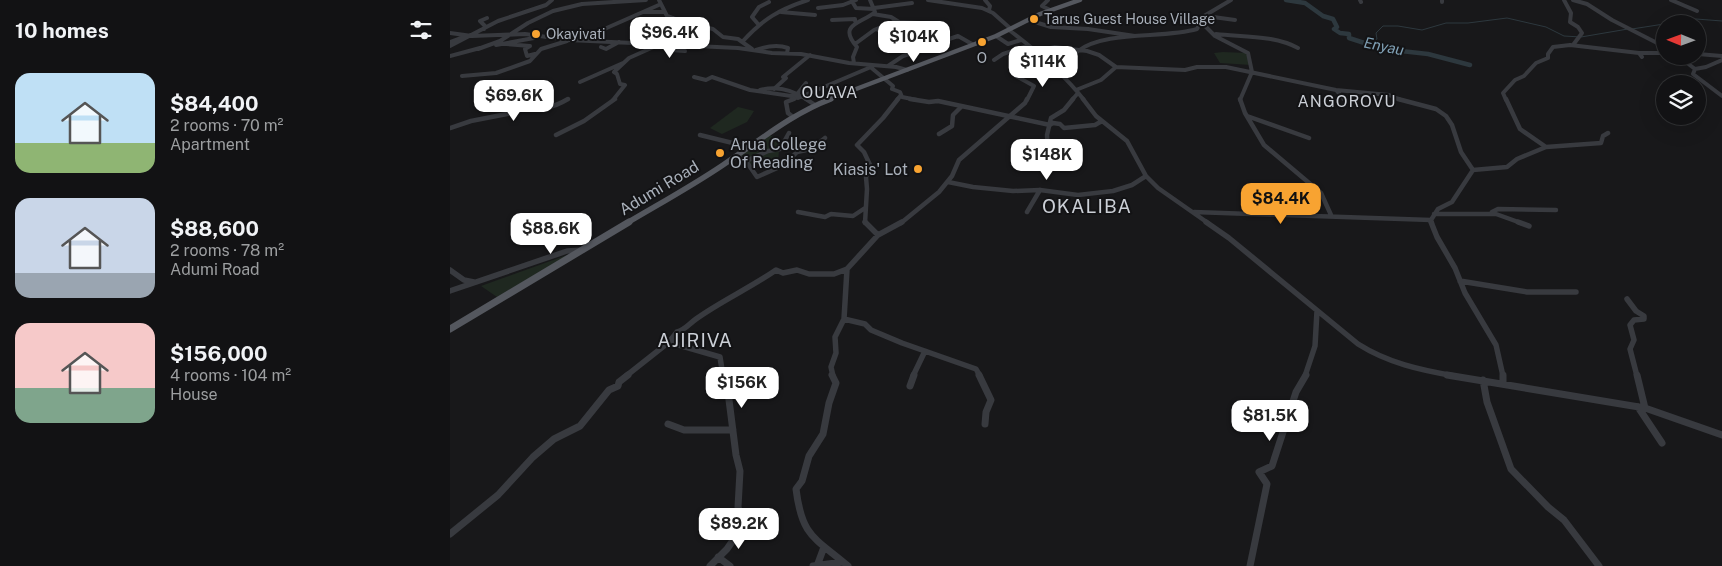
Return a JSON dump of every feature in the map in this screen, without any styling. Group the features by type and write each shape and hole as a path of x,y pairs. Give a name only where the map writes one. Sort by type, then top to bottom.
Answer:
{"main road":[{"name":"Adumi Road","path":"450,329 563,260 667,200 814,105 996,36 1050,10 1080,0"}],"street":[{"path":"450,46 498,21 546,6 552,0"},
{"path":"478,49 500,41 553,11 582,4 646,0"},
{"path":"758,24 752,17 759,7 769,2 763,0"},
{"path":"743,41 758,24 781,12 786,7 808,0"},
{"path":"854,63 853,57 858,48 848,36 854,23 868,18 875,12 870,0"},
{"path":"928,0 962,2 989,10 1026,46 1036,51 1058,70 1102,121 1126,141 1146,176 1158,188 1229,238 1368,352 1389,362 1423,371 1641,407 1722,435"},
{"path":"985,0 990,6 989,10"},
{"path":"1048,0 1042,6 1050,10"},
{"path":"1058,70 1079,50 1100,42 1137,36 1191,31 1199,28 1206,16 1231,0"},
{"path":"1559,0 1564,0 1571,11 1572,18 1570,22 1578,27 1582,33 1573,46"},
{"path":"1573,0 1587,4 1612,20 1656,42"},
{"path":"1671,0 1697,10"},
{"path":"818,8 854,1 856,8 874,9 912,3"},
{"path":"587,40 588,36 643,12 660,2 666,15 713,29 723,37 743,41 755,50"},
{"path":"643,12 665,12"},
{"path":"781,12 815,15"},
{"path":"873,14 891,17 896,21"},
{"path":"1206,16 1235,20"},
{"path":"484,28 485,26 480,21 487,18"},
{"path":"651,43 649,39 652,33 662,24 673,18"},
{"path":"832,20 855,20 854,23"},
{"path":"855,44 860,38 896,21 919,23 943,41 958,36 972,44"},
{"path":"1035,22 1053,27 1127,33 1137,36"},
{"path":"1202,23 1214,33 1248,53 1252,62 1253,74 1240,100 1247,116 1264,145 1321,193 1331,215"},
{"path":"878,30 896,32"},
{"path":"1127,33 1132,31"},
{"path":"450,33 470,36 511,34 569,40 645,42 755,50 907,70"},
{"path":"1214,33 1278,41 1294,45 1298,48"},
{"path":"450,42 470,36"},
{"path":"996,36 1008,44 1021,40"},
{"path":"450,56 521,39 543,37"},
{"path":"556,135 566,132 598,113 624,90 625,85 620,84 617,74 614,72 630,58 662,43 666,37"},
{"path":"462,76 496,73 530,60 541,49 569,40"},
{"path":"601,47 606,48 624,41"},
{"path":"635,46 645,42"},
{"path":"662,43 671,50 685,51"},
{"path":"504,44 530,46 525,49 527,56 535,54"},
{"path":"1546,148 1520,129 1503,93 1515,80 1528,72 1528,69 1548,58 1548,54 1553,47 1557,45 1573,46 1640,55 1656,54"},
{"path":"755,50 764,47 785,46 788,48 787,53"},
{"path":"994,60 1003,54 1026,46"},
{"path":"450,534 498,495 533,457 554,439 580,426 609,390 618,386 619,382 637,366 673,340 677,332 682,331 696,320 776,270 783,273 797,270 809,274 834,274 847,269 878,235 901,223 939,192 954,172 958,160 1025,104 1034,86 1014,73 1026,46"},
{"path":"888,66 894,60 906,54 911,55 932,47"},
{"path":"1036,51 1055,47 1094,52 1116,67 1185,70 1197,67 1217,67 1336,90 1389,95 1436,109 1446,116 1452,125 1461,147 1461,152 1473,170"},
{"path":"1706,55 1722,58"},
{"path":"771,91 786,78 783,77 810,56"},
{"path":"1690,65 1695,69 1706,67 1722,58"},
{"path":"580,82 625,62"},
{"path":"868,65 893,86 892,89 900,92 902,97 928,102 938,101 1050,126 1053,123 1060,124 1064,128 1095,125 1102,121"},
{"path":"694,77 706,80 712,77 727,84 759,91 803,96 868,65"},
{"path":"1048,156 1047,135 1051,118 1064,110 1077,92 1101,80 1116,67"},
{"path":"1695,69 1693,74 1722,96"},
{"path":"794,117 788,113 786,102 798,96 806,83"},
{"path":"759,91 768,86 798,96"},
{"path":"1336,90 1346,102"},
{"path":"878,235 865,224 868,187 866,177 871,166 864,152 857,145 883,118 901,95"},
{"path":"803,96 814,105"},
{"path":"450,128 471,121 517,112 524,108 537,110 554,108 568,99"},
{"path":"939,134 952,126 953,114 961,107"},
{"path":"1247,116 1309,138"},
{"path":"746,161 768,151 780,149 789,133"},
{"path":"1473,170 1507,167 1517,159 1546,148 1596,144 1601,142 1603,136 1608,133"},
{"path":"700,135 750,147"},
{"path":"736,156 746,161 751,167 754,176 764,176 784,165 797,152 811,149 825,138"},
{"path":"1432,217 1438,209 1452,202 1473,170"},
{"path":"948,182 972,187 1013,191 1040,190 1078,196 1113,191 1132,185 1146,176"},
{"path":"1028,212 1040,190"},
{"path":"798,212 824,217 831,214 853,216 865,208"},
{"path":"1490,214 1498,210 1556,210"},
{"path":"1192,212 1432,217 1490,214 1501,215 1529,226"},
{"path":"1432,217 1446,253 1459,274 1460,281 1499,349 1502,361 1503,383"},
{"path":"450,292 567,251 583,250"},
{"path":"845,564 808,532 801,516 796,489 802,481 808,456 822,434 829,403 835,390 836,383 832,367 836,353 835,338 844,319 847,269"},
{"path":"450,270 457,277 468,282 488,278"},
{"path":"1460,281 1534,292 1576,292"},
{"path":"1627,298 1636,311 1644,316 1644,319 1634,320 1630,325 1634,340 1630,349 1641,407 1662,443"},
{"path":"1250,566 1267,484 1259,472 1272,466 1297,390 1304,380 1310,364 1318,320 1317,311"},
{"path":"844,319 865,324 871,330 976,369 991,400 985,424"},
{"path":"673,340 675,344 720,357 728,392 736,456 740,470 738,507 742,520 738,533 710,566"},
{"path":"910,386 918,363 925,351"},
{"path":"1483,380 1487,402 1511,469 1564,520 1599,566"},
{"path":"668,424 684,430 733,430"},
{"path":"824,547 816,565 845,564"},
{"path":"718,557 730,566"}],"shaded area":[{"path":"1214,53 1247,53 1251,65 1220,63"},
{"path":"738,107 754,111 747,122 722,134 710,128"},
{"path":"769,135 779,139 778,161 750,167 739,156"},
{"path":"570,254 497,297 481,286"}],"waterway":[{"name":"Enyau","path":"1286,0 1305,3 1323,16 1333,19 1337,27 1334,29 1340,33 1349,34 1349,38 1383,49 1428,54 1470,65"},
{"path":"1367,43 1377,39 1376,33 1383,26 1398,26 1422,30 1446,23 1468,23 1507,18 1546,27 1564,36 1581,37 1628,29"},
{"path":"1706,20 1722,21"},
{"path":"1632,29 1656,25"}],"place":[{"name":"Tarus Guest House Village","path":"1034,19"},
{"name":"Okayivati","path":"536,34"},
{"name":"O","path":"982,42"},
{"name":"Arua College Of Reading","path":"720,153"},
{"name":"Kiasis' Lot","path":"918,169"}],"district":[{"name":"OUAVA","path":"830,92"},
{"name":"ANGOROVU","path":"1347,101"},
{"name":"OKALIBA","path":"1087,206"},
{"name":"AJIRIVA","path":"695,340"}]}
